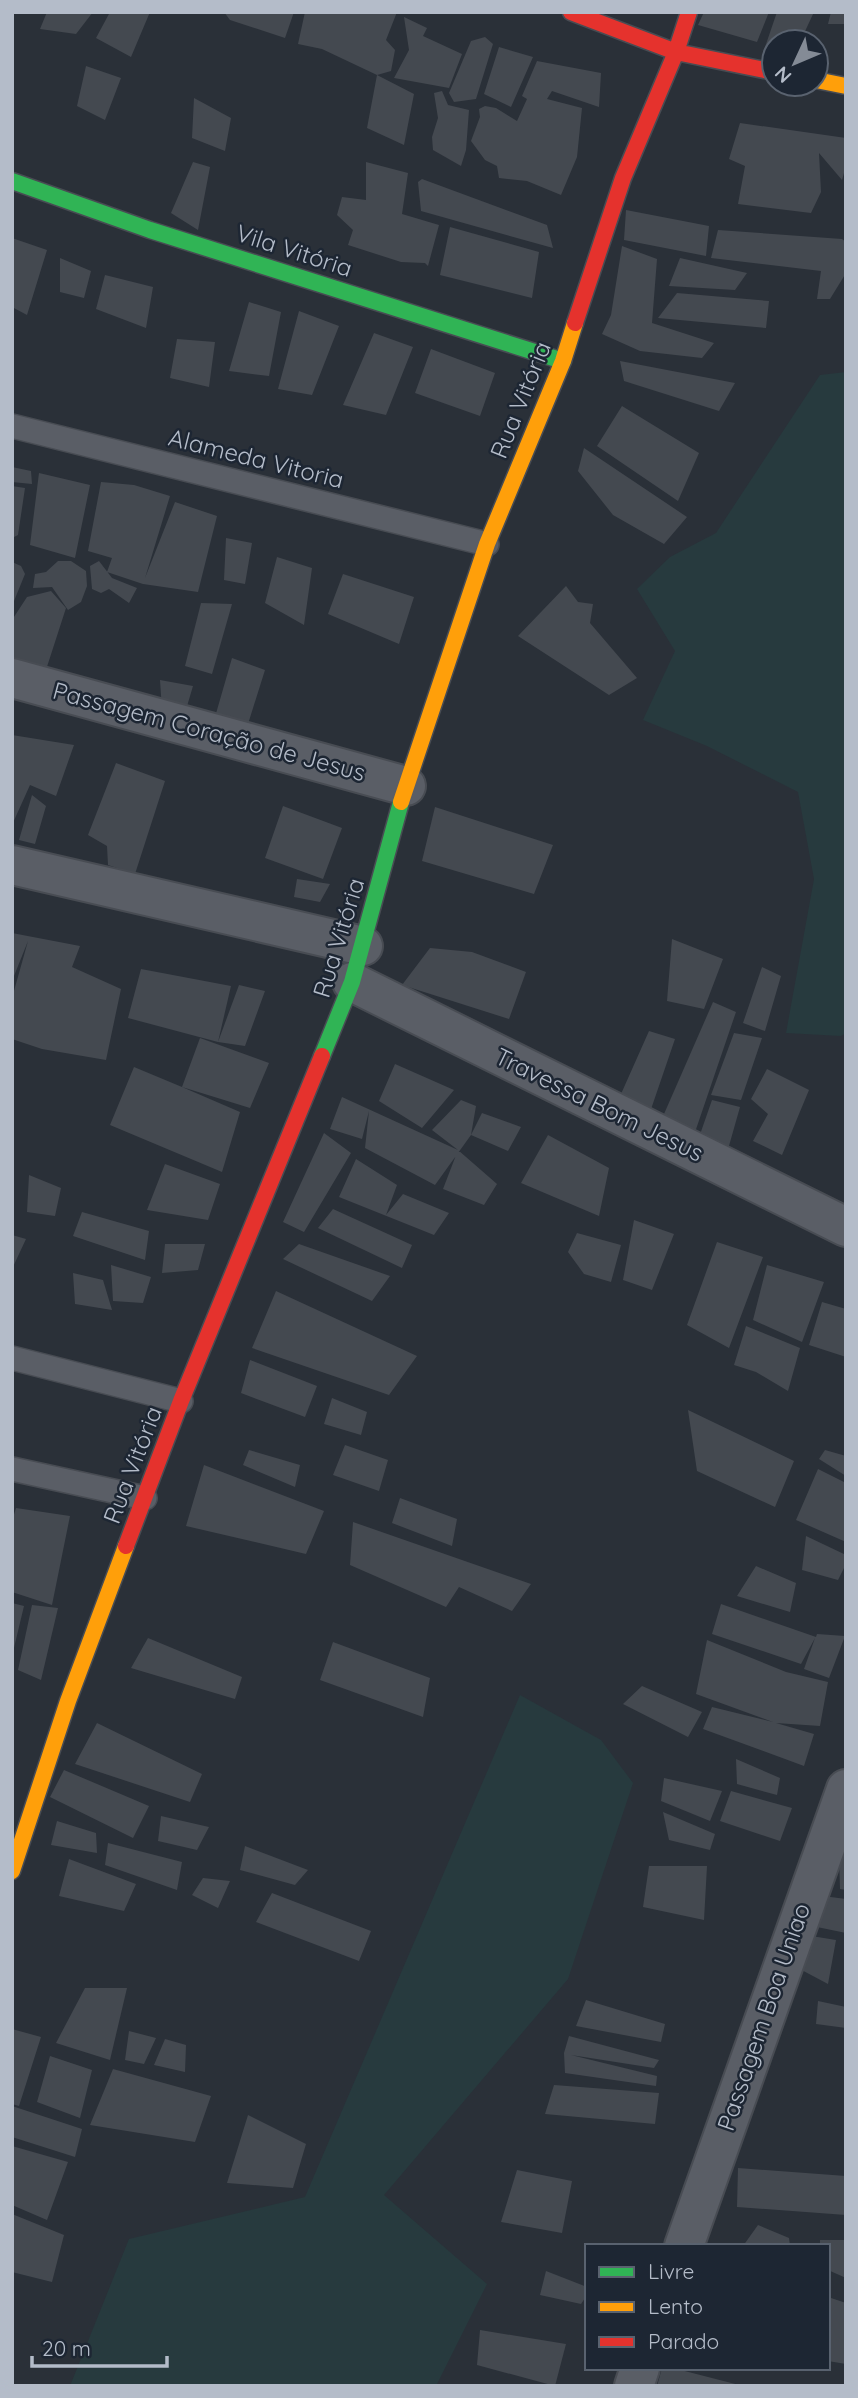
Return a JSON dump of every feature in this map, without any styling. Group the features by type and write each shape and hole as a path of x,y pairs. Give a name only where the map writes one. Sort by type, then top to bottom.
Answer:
{"street":[{"path":"571,12 676,52 760,69"},
{"name":"Rua Vitória","path":"12,1871 68,1701 181,1401 352,982 406,786 487,544 563,360 622,178 676,52 689,12"},
{"name":"Vila Vitória","path":"12,181 150,230 563,360"},
{"name":"Passagem Coração de Jesus","path":"12,678 406,786"},
{"path":"12,865 363,946"},
{"name":"Travessa Bom Jesus","path":"352,982 846,1227"},
{"name":"Passagem Boa Uniao","path":"685,2244 846,1789"}],"lane":[{"name":"Alameda Vitoria","path":"12,426 487,544"},
{"path":"12,1358 181,1401"},
{"path":"12,1469 145,1498"}],"green space":[{"path":"846,372 846,1033 841,1036 786,1033 814,879 798,792 707,746 643,720 675,651 637,589 670,557 716,533 820,375"},
{"path":"520,1695 601,1740 633,1783 568,1979 384,2195 487,2284 436,2386 70,2386 129,2239 305,2197"}],"building":[{"path":"47,12 93,12 76,34 40,29"},
{"path":"110,12 150,12 131,57 96,38"},
{"path":"224,12 294,12 285,38 230,20"},
{"path":"305,12 397,12 386,40 395,50 391,71 377,75 322,49 298,44"},
{"path":"704,12 769,12 763,28 760,28 757,42 698,25"},
{"path":"777,12 814,12 807,28 772,28"},
{"path":"831,12 846,12 846,24 828,24"},
{"path":"404,17 427,28 423,36 462,54 449,88 394,78 409,50"},
{"path":"485,37 493,44 476,99 454,102 449,93 471,41"},
{"path":"499,47 533,57 511,107 484,94"},
{"path":"537,61 601,73 599,107 552,91 547,99 582,108 577,157 561,195 527,181 499,178 497,166 485,160 471,141 480,117 479,109 485,106 496,108 517,121 527,99 522,96"},
{"path":"86,66 121,78 105,120 77,106"},
{"path":"377,75 414,94 404,145 367,128"},
{"path":"442,91 448,105 469,110 466,150 461,166 433,150 432,137 438,118 434,93"},
{"path":"194,98 231,118 225,151 192,138"},
{"path":"740,123 846,138 846,166 842,180 819,153 821,192 811,213 738,204 745,166 729,159"},
{"path":"193,162 210,167 198,230 171,213"},
{"path":"366,162 408,173 402,214 439,225 428,266 425,263 401,262 348,245 353,230 337,215 342,197 366,200"},
{"path":"422,179 547,225 553,248 421,211 418,182"},
{"path":"626,210 709,226 706,256 624,240"},
{"path":"450,227 539,252 532,298 440,275"},
{"path":"718,230 842,239 846,242 846,273 830,299 817,299 821,271 711,258"},
{"path":"12,238 47,250 27,315 12,307"},
{"path":"622,246 657,259 652,323 714,343 702,358 640,351 602,334 611,315"},
{"path":"60,258 91,271 84,298 60,292"},
{"path":"680,258 747,273 735,290 669,286"},
{"path":"105,275 153,287 146,328 96,309"},
{"path":"677,293 769,301 766,328 658,318"},
{"path":"249,302 281,312 269,376 229,371"},
{"path":"299,311 339,326 312,395 278,389"},
{"path":"374,333 413,347 386,415 343,405"},
{"path":"177,339 215,342 209,387 170,378"},
{"path":"431,349 495,373 480,416 415,393"},
{"path":"620,361 735,383 719,411 624,381"},
{"path":"622,406 699,453 678,501 597,446"},
{"path":"584,448 687,517 664,544 613,515 578,471"},
{"path":"12,467 31,471 32,484 12,482"},
{"path":"39,473 90,485 75,558 30,545"},
{"path":"101,482 134,485 170,496 145,578 175,502 217,516 198,592 143,584 107,572 112,558 88,551"},
{"path":"12,486 25,488 18,535 12,538"},
{"path":"226,538 252,543 245,584 224,580"},
{"path":"277,557 312,568 304,625 265,603"},
{"path":"58,561 71,561 86,571 87,586 81,602 68,610 52,587 33,588 35,574 46,572"},
{"path":"99,561 112,578 137,588 129,603 109,589 101,593 92,589 90,566"},
{"path":"12,562 21,566 25,574 12,606"},
{"path":"343,574 414,597 399,644 328,614"},
{"path":"566,586 578,602 593,604 590,623 637,678 609,695 518,636"},
{"path":"51,591 66,608 44,676 12,665 12,620 27,597"},
{"path":"201,603 232,604 212,674 185,666"},
{"path":"232,658 265,670 248,724 215,717"},
{"path":"160,680 193,686 185,713 162,710"},
{"path":"12,735 74,745 56,796 30,785 12,825"},
{"path":"116,763 165,781 135,874 108,865 107,846 88,835"},
{"path":"32,795 46,806 35,844 19,840"},
{"path":"283,806 342,828 323,879 265,858"},
{"path":"435,807 553,845 534,894 422,861"},
{"path":"297,879 330,884 320,902 294,897"},
{"path":"12,933 80,946 72,967 121,989 106,1060 42,1049 12,1039 12,998 28,941 12,981"},
{"path":"672,939 723,959 704,1009 667,1001"},
{"path":"430,948 472,952 526,972 509,1019 402,985"},
{"path":"762,967 781,976 765,1031 743,1023"},
{"path":"141,969 231,986 218,1042 128,1018"},
{"path":"239,985 265,991 245,1046 218,1042"},
{"path":"713,1002 736,1012 692,1141 657,1130"},
{"path":"649,1031 675,1039 648,1118 617,1103"},
{"path":"734,1033 762,1038 741,1100 711,1095"},
{"path":"200,1038 269,1063 250,1108 182,1087"},
{"path":"395,1064 454,1090 422,1128 379,1101"},
{"path":"134,1067 240,1112 222,1172 110,1125"},
{"path":"767,1069 809,1090 782,1155 753,1141 768,1114 751,1099"},
{"path":"342,1097 458,1150 432,1130 461,1100 476,1106 471,1135 435,1185 365,1148 369,1111 362,1139 330,1129"},
{"path":"712,1100 740,1107 725,1160 696,1146"},
{"path":"482,1113 521,1127 508,1151 471,1135"},
{"path":"324,1133 351,1153 304,1232 283,1222"},
{"path":"548,1135 609,1168 599,1216 521,1183"},
{"path":"458,1150 497,1184 484,1205 443,1189"},
{"path":"356,1159 397,1185 386,1215 403,1194 449,1213 434,1235 339,1197"},
{"path":"165,1164 220,1184 208,1220 147,1210"},
{"path":"29,1175 61,1188 55,1216 27,1212"},
{"path":"333,1209 412,1245 402,1268 318,1228"},
{"path":"82,1212 149,1231 145,1260 73,1236"},
{"path":"634,1220 674,1234 652,1290 623,1280"},
{"path":"577,1233 621,1245 611,1282 584,1274 568,1252"},
{"path":"12,1235 26,1239 12,1269"},
{"path":"717,1242 763,1257 729,1348 687,1325"},
{"path":"165,1244 205,1244 198,1270 162,1273"},
{"path":"299,1244 390,1276 372,1301 283,1259"},
{"path":"111,1265 151,1277 143,1303 113,1301"},
{"path":"767,1265 824,1282 802,1342 753,1320"},
{"path":"73,1273 103,1280 112,1310 75,1304"},
{"path":"276,1291 417,1356 389,1395 252,1348"},
{"path":"822,1302 846,1309 846,1357 809,1345"},
{"path":"746,1326 800,1348 788,1391 756,1372 734,1365"},
{"path":"250,1360 317,1386 305,1417 241,1393"},
{"path":"332,1398 367,1412 361,1435 324,1424"},
{"path":"688,1410 794,1461 775,1507 697,1471"},
{"path":"345,1445 388,1460 379,1491 333,1475"},
{"path":"249,1450 300,1465 295,1487 243,1465"},
{"path":"825,1450 846,1456 846,1476 819,1459"},
{"path":"204,1465 324,1511 306,1554 186,1526"},
{"path":"818,1469 846,1483 846,1542 796,1520"},
{"path":"400,1498 457,1519 452,1546 392,1523"},
{"path":"16,1508 70,1516 52,1605 12,1592 12,1521"},
{"path":"353,1522 531,1584 512,1611 459,1587 446,1607 350,1565"},
{"path":"806,1536 846,1555 846,1564 838,1580 802,1570"},
{"path":"756,1566 796,1583 790,1612 737,1596"},
{"path":"12,1603 24,1606 13,1652 12,1652"},
{"path":"721,1604 816,1637 817,1634 845,1636 829,1678 804,1669 815,1638 801,1664 712,1634"},
{"path":"32,1605 58,1608 41,1680 18,1670"},
{"path":"148,1638 242,1677 235,1699 131,1668"},
{"path":"707,1640 786,1672 828,1682 820,1726 776,1723 814,1734 804,1766 703,1729 712,1707 773,1722 696,1694"},
{"path":"333,1642 430,1678 423,1717 320,1680"},
{"path":"642,1686 702,1712 688,1737 623,1704"},
{"path":"97,1723 202,1774 190,1802 75,1764"},
{"path":"736,1759 780,1778 777,1795 737,1784"},
{"path":"64,1770 149,1806 133,1838 50,1797"},
{"path":"664,1778 722,1791 710,1821 661,1801"},
{"path":"731,1791 792,1808 780,1841 720,1821"},
{"path":"663,1812 715,1834 710,1850 669,1840"},
{"path":"161,1816 209,1827 197,1850 158,1841"},
{"path":"57,1821 96,1833 97,1853 51,1845"},
{"path":"108,1843 182,1862 177,1890 105,1865"},
{"path":"245,1846 308,1870 295,1885 240,1870"},
{"path":"839,1857 846,1858 846,1890 840,1889"},
{"path":"69,1859 136,1884 124,1911 59,1896"},
{"path":"649,1866 707,1866 704,1920 643,1907"},
{"path":"203,1878 230,1881 218,1908 192,1895"},
{"path":"272,1893 371,1931 359,1961 256,1922"},
{"path":"823,1896 846,1899 846,1933 817,1927"},
{"path":"793,1933 836,1940 828,1984 796,1967"},
{"path":"85,1988 127,1988 110,2060 56,2043"},
{"path":"586,2000 665,2024 661,2042 576,2026"},
{"path":"818,2001 846,2007 846,2028 816,2024"},
{"path":"12,2029 41,2037 19,2106 12,2104"},
{"path":"129,2031 156,2038 144,2064 125,2060"},
{"path":"569,2036 659,2060 654,2068 571,2055 657,2076 656,2086 565,2073 564,2053"},
{"path":"165,2039 186,2045 185,2072 154,2065"},
{"path":"50,2056 92,2070 80,2118 37,2102"},
{"path":"113,2069 211,2096 195,2142 90,2125"},
{"path":"554,2085 659,2093 655,2124 545,2114"},
{"path":"12,2106 82,2129 75,2157 12,2137"},
{"path":"248,2115 306,2144 293,2188 227,2183"},
{"path":"12,2146 68,2162 47,2220 12,2205"},
{"path":"738,2168 846,2176 846,2215 737,2207"},
{"path":"517,2170 572,2181 562,2233 501,2222"},
{"path":"12,2214 64,2235 52,2282 12,2272"},
{"path":"758,2225 789,2238 790,2244 744,2244"},
{"path":"820,2240 846,2240 846,2278 830,2271 830,2244 820,2244"},
{"path":"546,2271 585,2286 585,2298 581,2304 540,2295"},
{"path":"830,2298 846,2303 846,2364 830,2361"},
{"path":"480,2330 566,2344 555,2386 477,2365"},
{"path":"661,2370 681,2370 743,2386 657,2386"}],"traffic: fast":[{"path":"12,181 150,230 563,361"},
{"path":"322,1056 352,982 401,802"}],"traffic: slow":[{"path":"830,83 846,86"},
{"path":"401,802 487,544 563,361 575,323"},
{"path":"12,1871 68,1701 126,1546"}],"traffic: jam":[{"path":"571,12 676,52 760,69"},
{"path":"575,323 623,178 676,52 689,12"},
{"path":"126,1546 181,1401 322,1056"}]}
